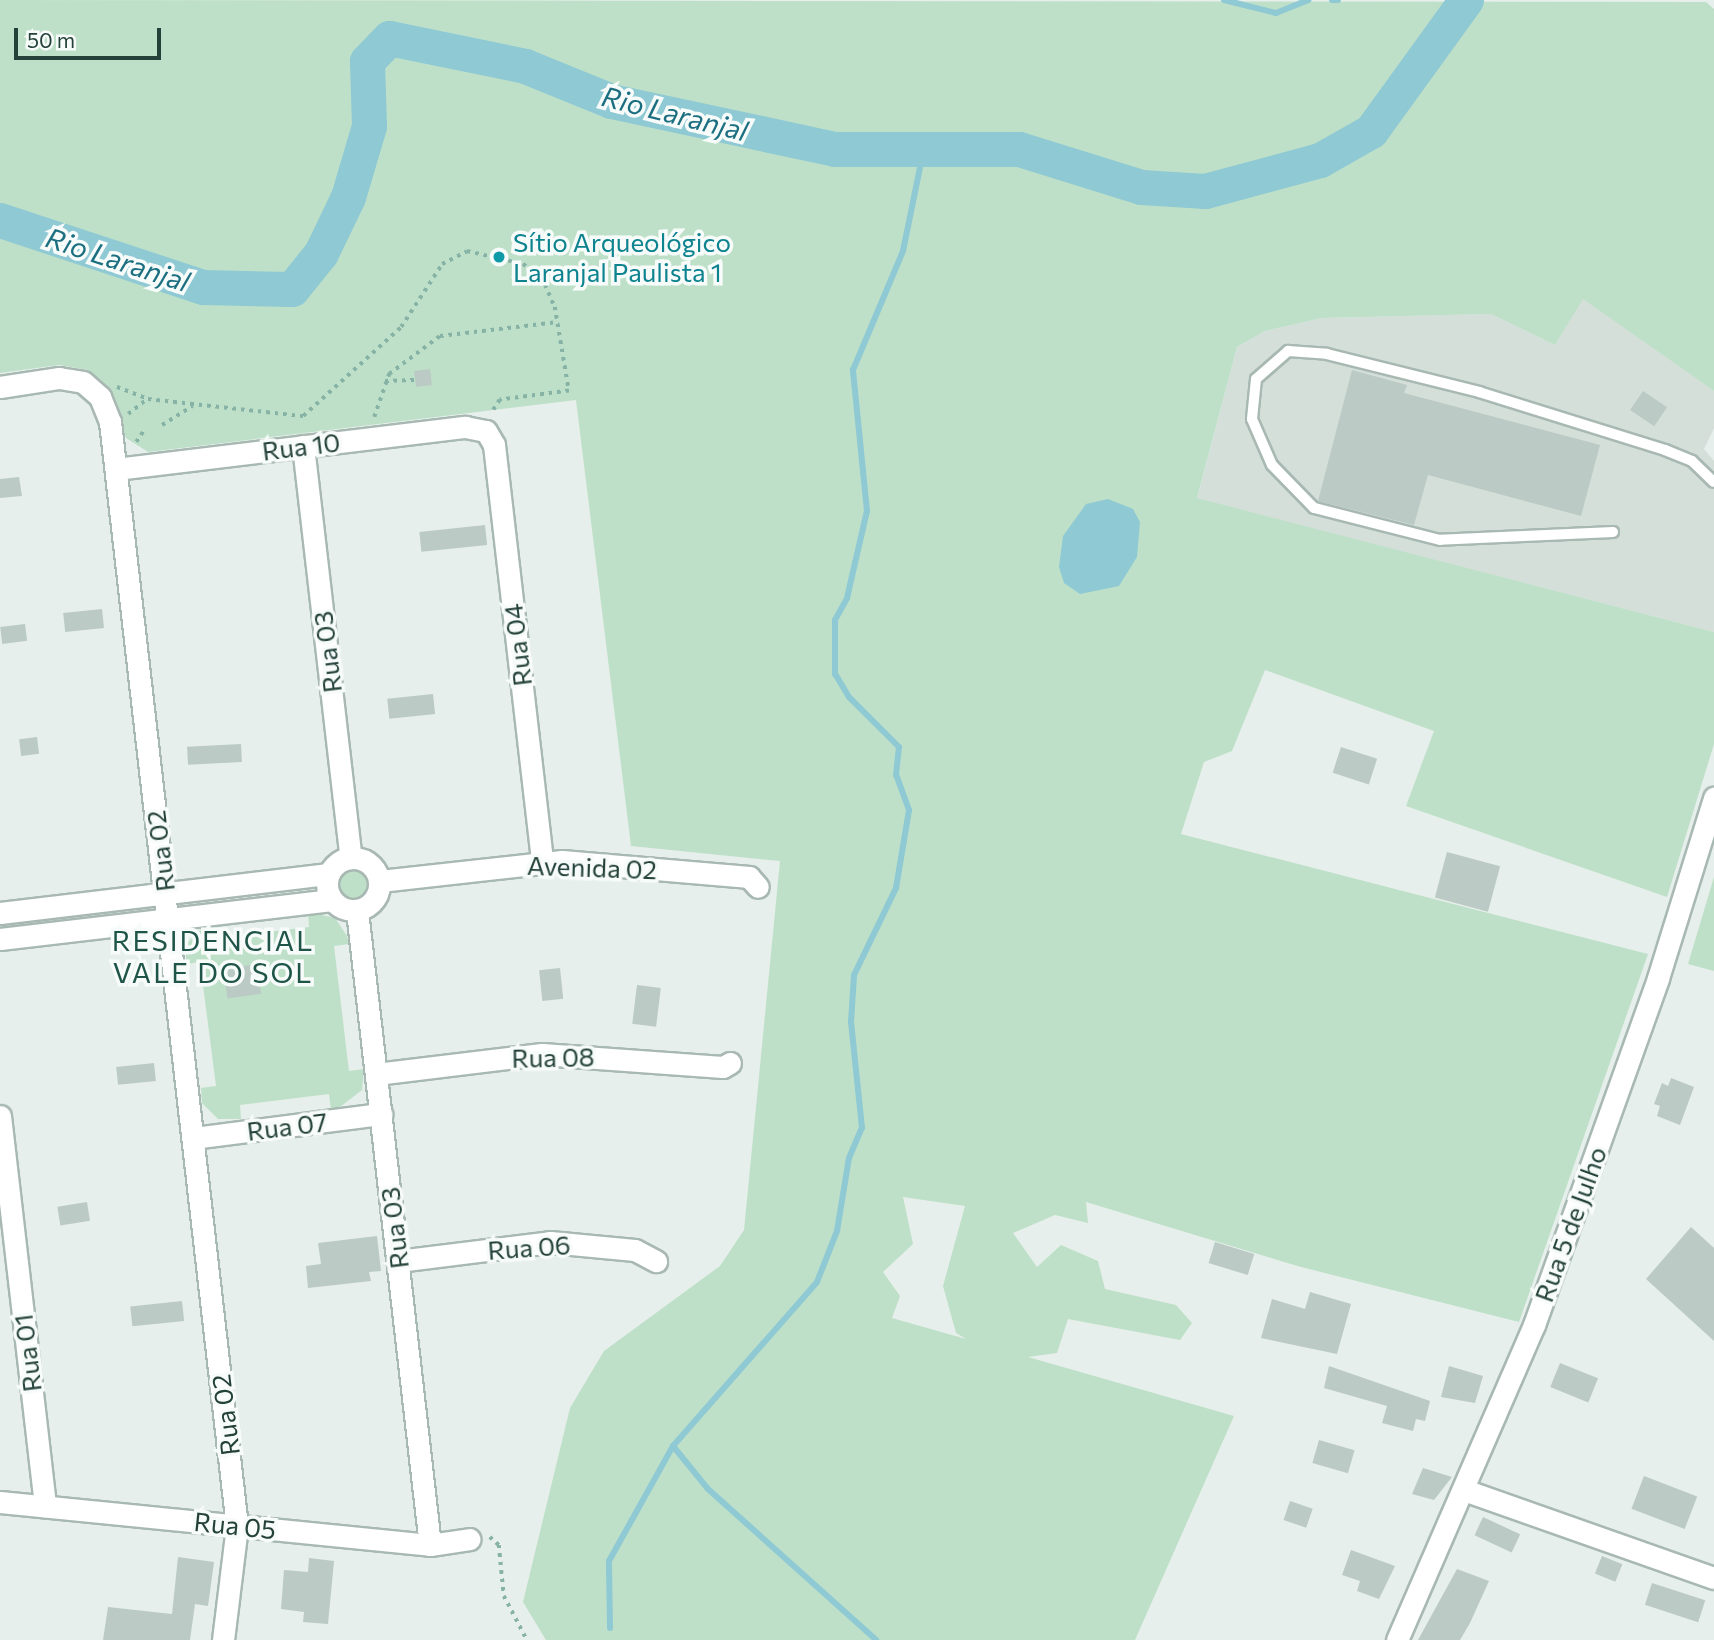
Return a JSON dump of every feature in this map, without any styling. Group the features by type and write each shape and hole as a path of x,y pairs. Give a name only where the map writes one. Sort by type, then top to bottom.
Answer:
{"street":[{"name":"Rua 02","path":"0,387 59,379 93,388 108,415 237,1526 224,1631"},
{"name":"Rua 10","path":"116,469 465,427 486,431"},
{"name":"Rua 04","path":"486,431 494,445 542,862"},
{"name":"Rua 03","path":"303,446 351,858"},
{"name":"Rua 5 de Julho","path":"1398,1640 1534,1325 1658,978 1714,798"},
{"path":"0,913 329,874 351,858 369,864 380,881 374,901 357,911 332,900 0,939"},
{"name":"Avenida 02","path":"380,881 542,862 749,877 758,887"},
{"path":"329,874 332,900"},
{"name":"Rua 03","path":"357,911 430,1545"},
{"name":"Rua 08","path":"376,1073 542,1054 723,1068 730,1063"},
{"name":"Rua 07","path":"193,1138 381,1114"},
{"name":"Rua 01","path":"0,1116 45,1506"},
{"name":"Rua 06","path":"398,1261 559,1242 635,1250 656,1261"},
{"path":"1464,1490 1714,1578"},
{"name":"Rua 05","path":"0,1502 430,1545 470,1539"}],"lane":[{"path":"1613,532 1440,540 1314,508 1287,487 1257,430 1251,404 1256,379 1270,362 1302,348 1479,392 1665,450 1692,461 1714,482"}],"path":[{"path":"109,383 148,399 279,416 314,410 354,375 401,327 442,264 457,253 481,252 533,269 549,289 558,322 569,391 500,400 486,431"},
{"path":"374,420 385,381 446,334 558,322"},
{"path":"385,381 414,380"},
{"path":"125,419 148,399"},
{"path":"162,425 194,405"},
{"path":"136,442 144,430"},
{"path":"470,1539 489,1536 499,1545 501,1585 527,1640"}],"shaded area":[{"path":"1583,298 1714,391 1714,428 1704,449 1714,461 1714,632 1197,499 1237,347 1265,331 1322,318 1491,314 1555,345"}],"green space":[{"path":"0,0 1706,2 1714,9 1714,391 1583,299 1555,345 1491,314 1322,318 1265,331 1237,347 1197,498 1714,632 1714,744 1667,897 1406,806 1434,731 1265,670 1232,751 1204,762 1181,834 1648,954 1519,1322 1301,1267 1086,1202 1088,1223 1055,1215 1013,1233 1037,1267 1061,1245 1098,1261 1105,1289 1176,1305 1192,1323 1180,1340 1068,1319 1057,1353 1028,1357 1234,1416 1135,1640 546,1640 523,1602 570,1408 604,1351 720,1266 744,1230 780,861 631,846 576,400 148,452 126,438 109,391 88,370 59,365 0,373","holes":["903,1197 965,1206 943,1286 956,1333 966,1339 892,1318 900,1296 883,1272 913,1244"]},
{"path":"353,868 364,873 369,884 364,895 353,900 342,895 337,884 342,873"},
{"path":"1714,877 1714,971 1688,964"},
{"path":"308,912 335,918 347,936 349,944 334,946 349,1071 364,1069 362,1090 340,1107 331,1109 329,1094 240,1105 241,1119 218,1119 202,1103 201,1088 216,1086 200,962 186,964 186,944 207,924 217,923 219,938 309,927"}],"water":[{"path":"1108,499 1133,509 1140,522 1137,557 1119,586 1080,594 1064,583 1059,567 1063,536 1086,504"}],"building":[{"path":"430,369 432,385 416,387 414,371"},
{"path":"1352,370 1407,385 1404,393 1600,445 1581,516 1428,475 1414,525 1318,501"},
{"path":"1643,391 1667,407 1654,426 1630,410"},
{"path":"19,477 22,496 0,498 0,479"},
{"path":"485,525 487,545 421,552 419,532"},
{"path":"102,609 104,628 65,632 63,613"},
{"path":"25,624 27,641 2,644 0,627"},
{"path":"433,694 435,714 389,719 387,699"},
{"path":"37,737 39,754 21,756 19,739"},
{"path":"241,744 242,762 188,765 187,747"},
{"path":"1341,747 1377,759 1369,784 1333,773"},
{"path":"1447,852 1500,866 1488,912 1435,897"},
{"path":"257,964 261,994 228,998 223,969"},
{"path":"560,968 563,999 542,1001 539,970"},
{"path":"637,985 661,988 656,1027 632,1024"},
{"path":"154,1063 156,1081 118,1085 116,1067"},
{"path":"1671,1078 1694,1087 1680,1125 1657,1116 1660,1106 1654,1104 1662,1083 1668,1086"},
{"path":"87,1202 90,1221 60,1225 57,1207"},
{"path":"1691,1227 1714,1248 1714,1341 1646,1279"},
{"path":"377,1236 381,1271 369,1272 371,1281 308,1288 306,1266 321,1264 318,1243"},
{"path":"1215,1242 1254,1254 1248,1275 1209,1263"},
{"path":"1310,1292 1351,1304 1337,1354 1261,1338 1272,1299 1305,1309"},
{"path":"182,1301 184,1321 132,1326 130,1306"},
{"path":"1560,1363 1598,1378 1588,1402 1550,1387"},
{"path":"1329,1366 1430,1401 1425,1421 1416,1419 1413,1431 1382,1423 1387,1406 1324,1388"},
{"path":"1449,1366 1483,1376 1475,1403 1441,1397"},
{"path":"1319,1440 1355,1450 1348,1473 1312,1463"},
{"path":"1423,1468 1452,1477 1434,1500 1412,1494"},
{"path":"1644,1476 1697,1496 1685,1529 1631,1509"},
{"path":"1290,1501 1313,1509 1306,1528 1283,1520"},
{"path":"1483,1517 1520,1534 1512,1552 1475,1535"},
{"path":"1351,1550 1395,1566 1379,1599 1357,1591 1360,1581 1342,1575"},
{"path":"1602,1556 1622,1564 1615,1582 1595,1574"},
{"path":"178,1557 214,1562 208,1606 195,1604 190,1640 103,1640 108,1607 172,1614"},
{"path":"309,1558 334,1561 328,1624 303,1622 304,1612 281,1609 284,1570 308,1572"},
{"path":"1457,1569 1489,1581 1470,1623 1460,1640 1418,1640"},
{"path":"1652,1583 1705,1600 1698,1622 1645,1605"}],"waterway":[{"path":"1224,0 1276,13 1309,0"},
{"path":"1332,0 1338,0"},
{"name":"Rio Laranjal","path":"0,220 203,287 292,289 321,253 348,197 369,126 367,61 389,38 525,66 611,101 835,149 1019,149 1141,187 1205,191 1320,160 1371,131 1466,0"},
{"path":"610,1628 609,1561 673,1446 817,1282 837,1231 849,1158 862,1128 851,1022 854,975 896,888 909,810 896,775 899,747 849,697 835,674 835,620 847,598 867,511 853,370 903,251 924,148"},
{"path":"673,1446 708,1489 876,1640"}],"place":[{"name":"Sítio Arqueológico Laranjal Paulista 1","path":"499,257"}],"district":[{"name":"RESIDENCIAL VALE DO SOL","path":"213,956"}]}
